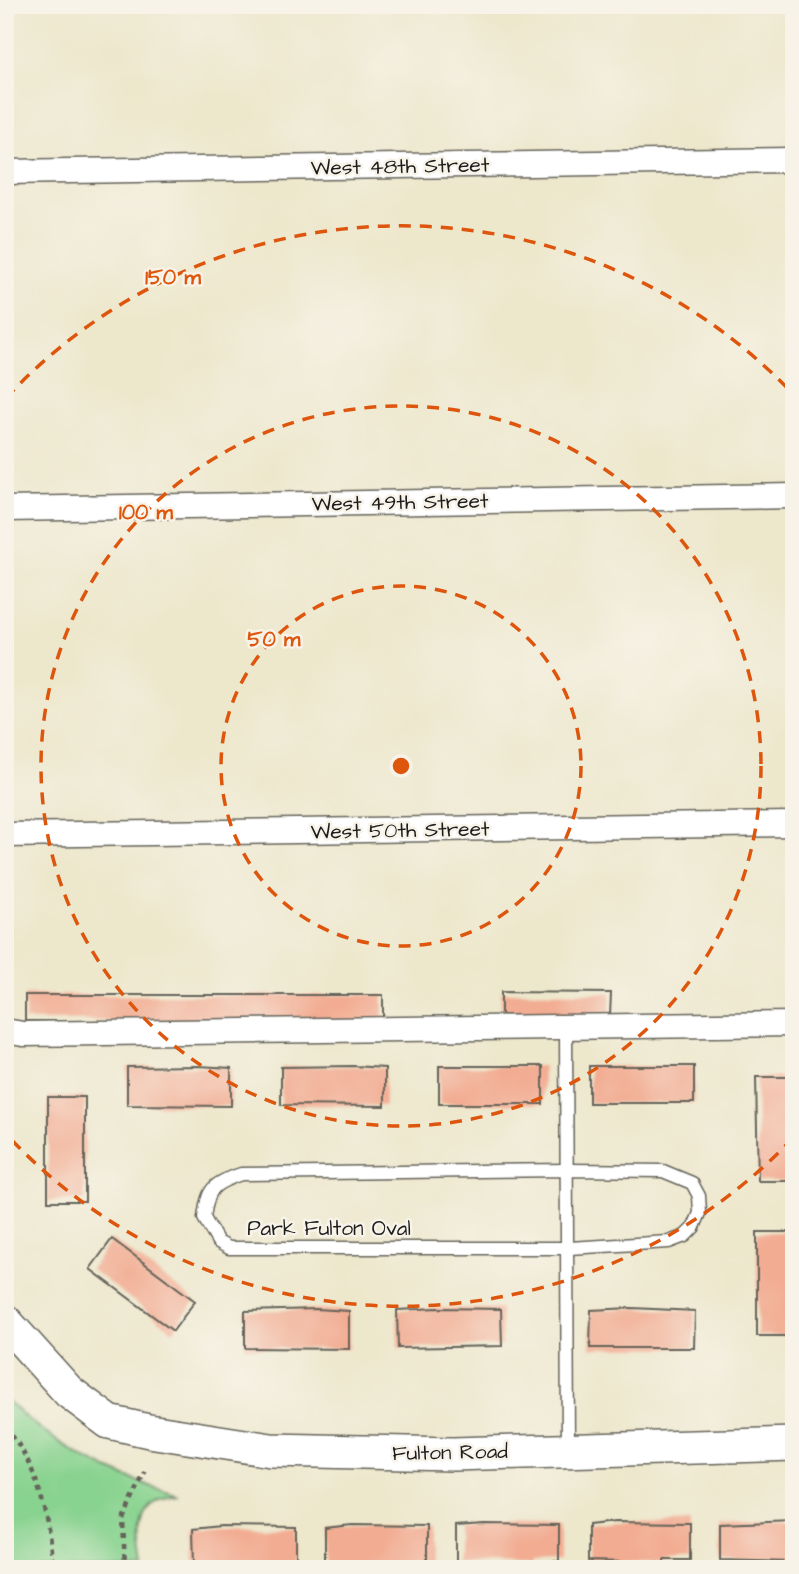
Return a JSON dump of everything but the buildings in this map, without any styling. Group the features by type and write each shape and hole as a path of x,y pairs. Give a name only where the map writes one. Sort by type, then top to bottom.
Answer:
{"main road":[{"name":"Fulton Road","path":"5,1321 69,1391 109,1422 149,1431 271,1450 453,1454 794,1444"}],"street":[{"name":"West 48th Street","path":"5,172 794,160"},
{"name":"West 49th Street","path":"5,509 794,496"},
{"name":"West 50th Street","path":"5,835 794,824"},
{"path":"5,1031 37,1034 566,1030 794,1024"}],"lane":[{"path":"566,1030 569,1170 568,1449"},
{"name":"Park Fulton Oval","path":"663,1171 691,1183 699,1196 700,1213 694,1227 685,1237 669,1242 569,1248 229,1248 218,1242 204,1218 207,1195 219,1182 241,1174 663,1171"}],"path":[{"path":"5,1427 17,1441 38,1484 49,1525 53,1569"},
{"path":"125,1569 123,1518 145,1472"}],"green space":[{"path":"5,1399 64,1446 131,1479 179,1495 164,1498 147,1511 142,1532 145,1569 5,1569"}]}
